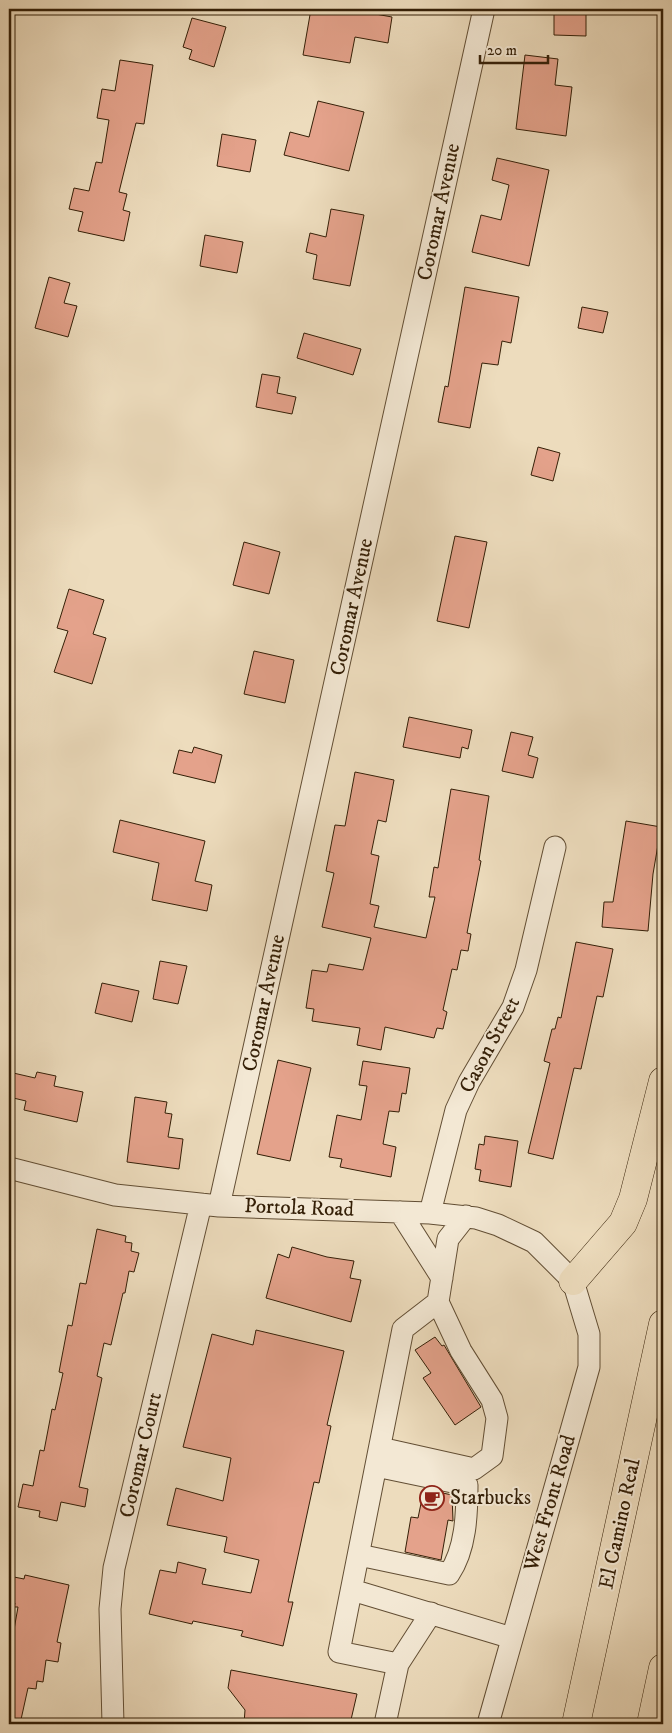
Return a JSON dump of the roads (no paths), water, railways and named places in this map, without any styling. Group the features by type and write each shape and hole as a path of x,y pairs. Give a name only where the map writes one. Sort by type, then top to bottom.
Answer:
{"highway":[{"path":"573,1281 622,1223 630,1207 663,1081"},
{"name":"El Camino Real","path":"576,1724 663,1324"},
{"path":"651,1724 663,1668"}],"street":[{"name":"Coromar Avenue","path":"210,1205 484,9"},
{"name":"Cason Street","path":"430,1213 456,1110 469,1082 505,1023 526,970 555,847"},
{"name":"Portola Road","path":"9,1168 116,1195 210,1205 466,1216 498,1225 534,1242 573,1281"},
{"name":"Coromar Court","path":"110,1720 110,1609 114,1568 210,1205"},
{"path":"400,1212 442,1278"},
{"path":"378,1457 474,1469 492,1456 498,1418 492,1400 461,1351 438,1302 448,1239 466,1216"},
{"name":"West Front Road","path":"488,1724 589,1367 590,1334 573,1281"},
{"path":"398,1664 339,1652 403,1329 438,1302"},
{"path":"359,1555 449,1574 457,1563 466,1516 467,1485 378,1457"},
{"path":"352,1590 512,1638"},
{"path":"385,1724 398,1664 431,1613"}],"place":[{"name":"Starbucks","path":"432,1498"}]}
